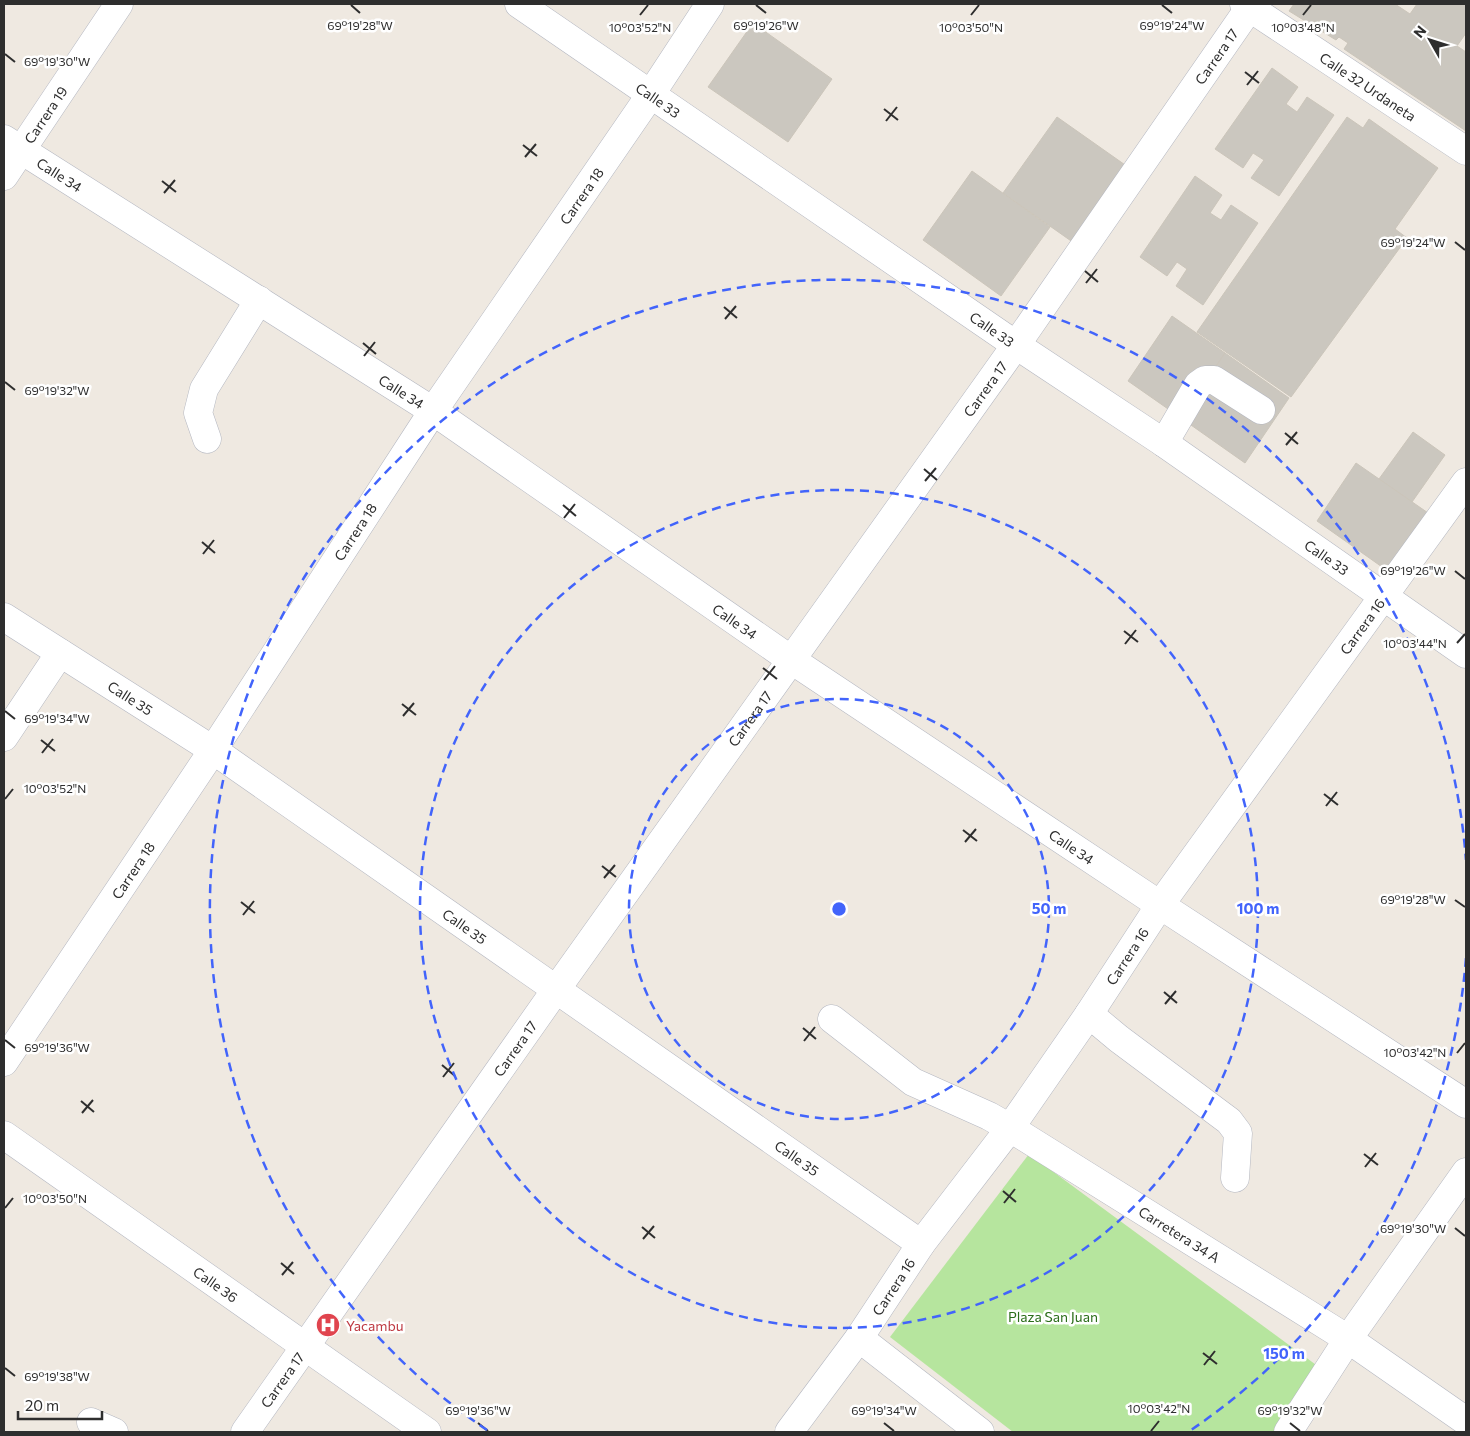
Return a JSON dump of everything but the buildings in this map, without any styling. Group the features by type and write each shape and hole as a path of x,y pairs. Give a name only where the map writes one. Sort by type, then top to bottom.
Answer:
{"street":[{"name":"Carrera 19","path":"4,176 12,146 119,4"},
{"name":"Calle 33","path":"519,4 1016,345 1164,443 1466,654"},
{"name":"Carrera 18","path":"4,1062 213,750 433,411 651,94 710,4"},
{"name":"Calle 32 Urdaneta","path":"1248,5 1466,151"},
{"name":"Carrera 17","path":"245,1432 790,659 1016,345 1248,5"},
{"name":"Calle 34","path":"12,146 433,411 790,659 1160,905 1466,1104"},
{"path":"206,439 198,413 204,389 259,300"},
{"path":"1164,443 1198,385 1205,380 1214,380 1261,410"},
{"name":"Carrera 16","path":"789,1432 859,1338 921,1244 1010,1128 1090,1014 1160,905 1466,482"},
{"name":"Calle 35","path":"4,617 213,750 921,1244"},
{"path":"4,737 60,653"},
{"path":"1090,1014 1229,1121 1238,1133 1235,1178"},
{"name":"Carretera 34 A","path":"832,1019 913,1082 989,1116 1010,1128 1348,1339 1466,1421"},
{"name":"Calle 36","path":"4,1135 427,1432"},
{"path":"1288,1432 1348,1339 1466,1172"},
{"path":"859,1338 980,1432"}],"green space":[{"name":"Plaza San Juan","path":"1029,1154 1323,1370 1279,1432 1013,1432 890,1337"}],"place":[{"name":"Yacambu","path":"328,1325"}]}
